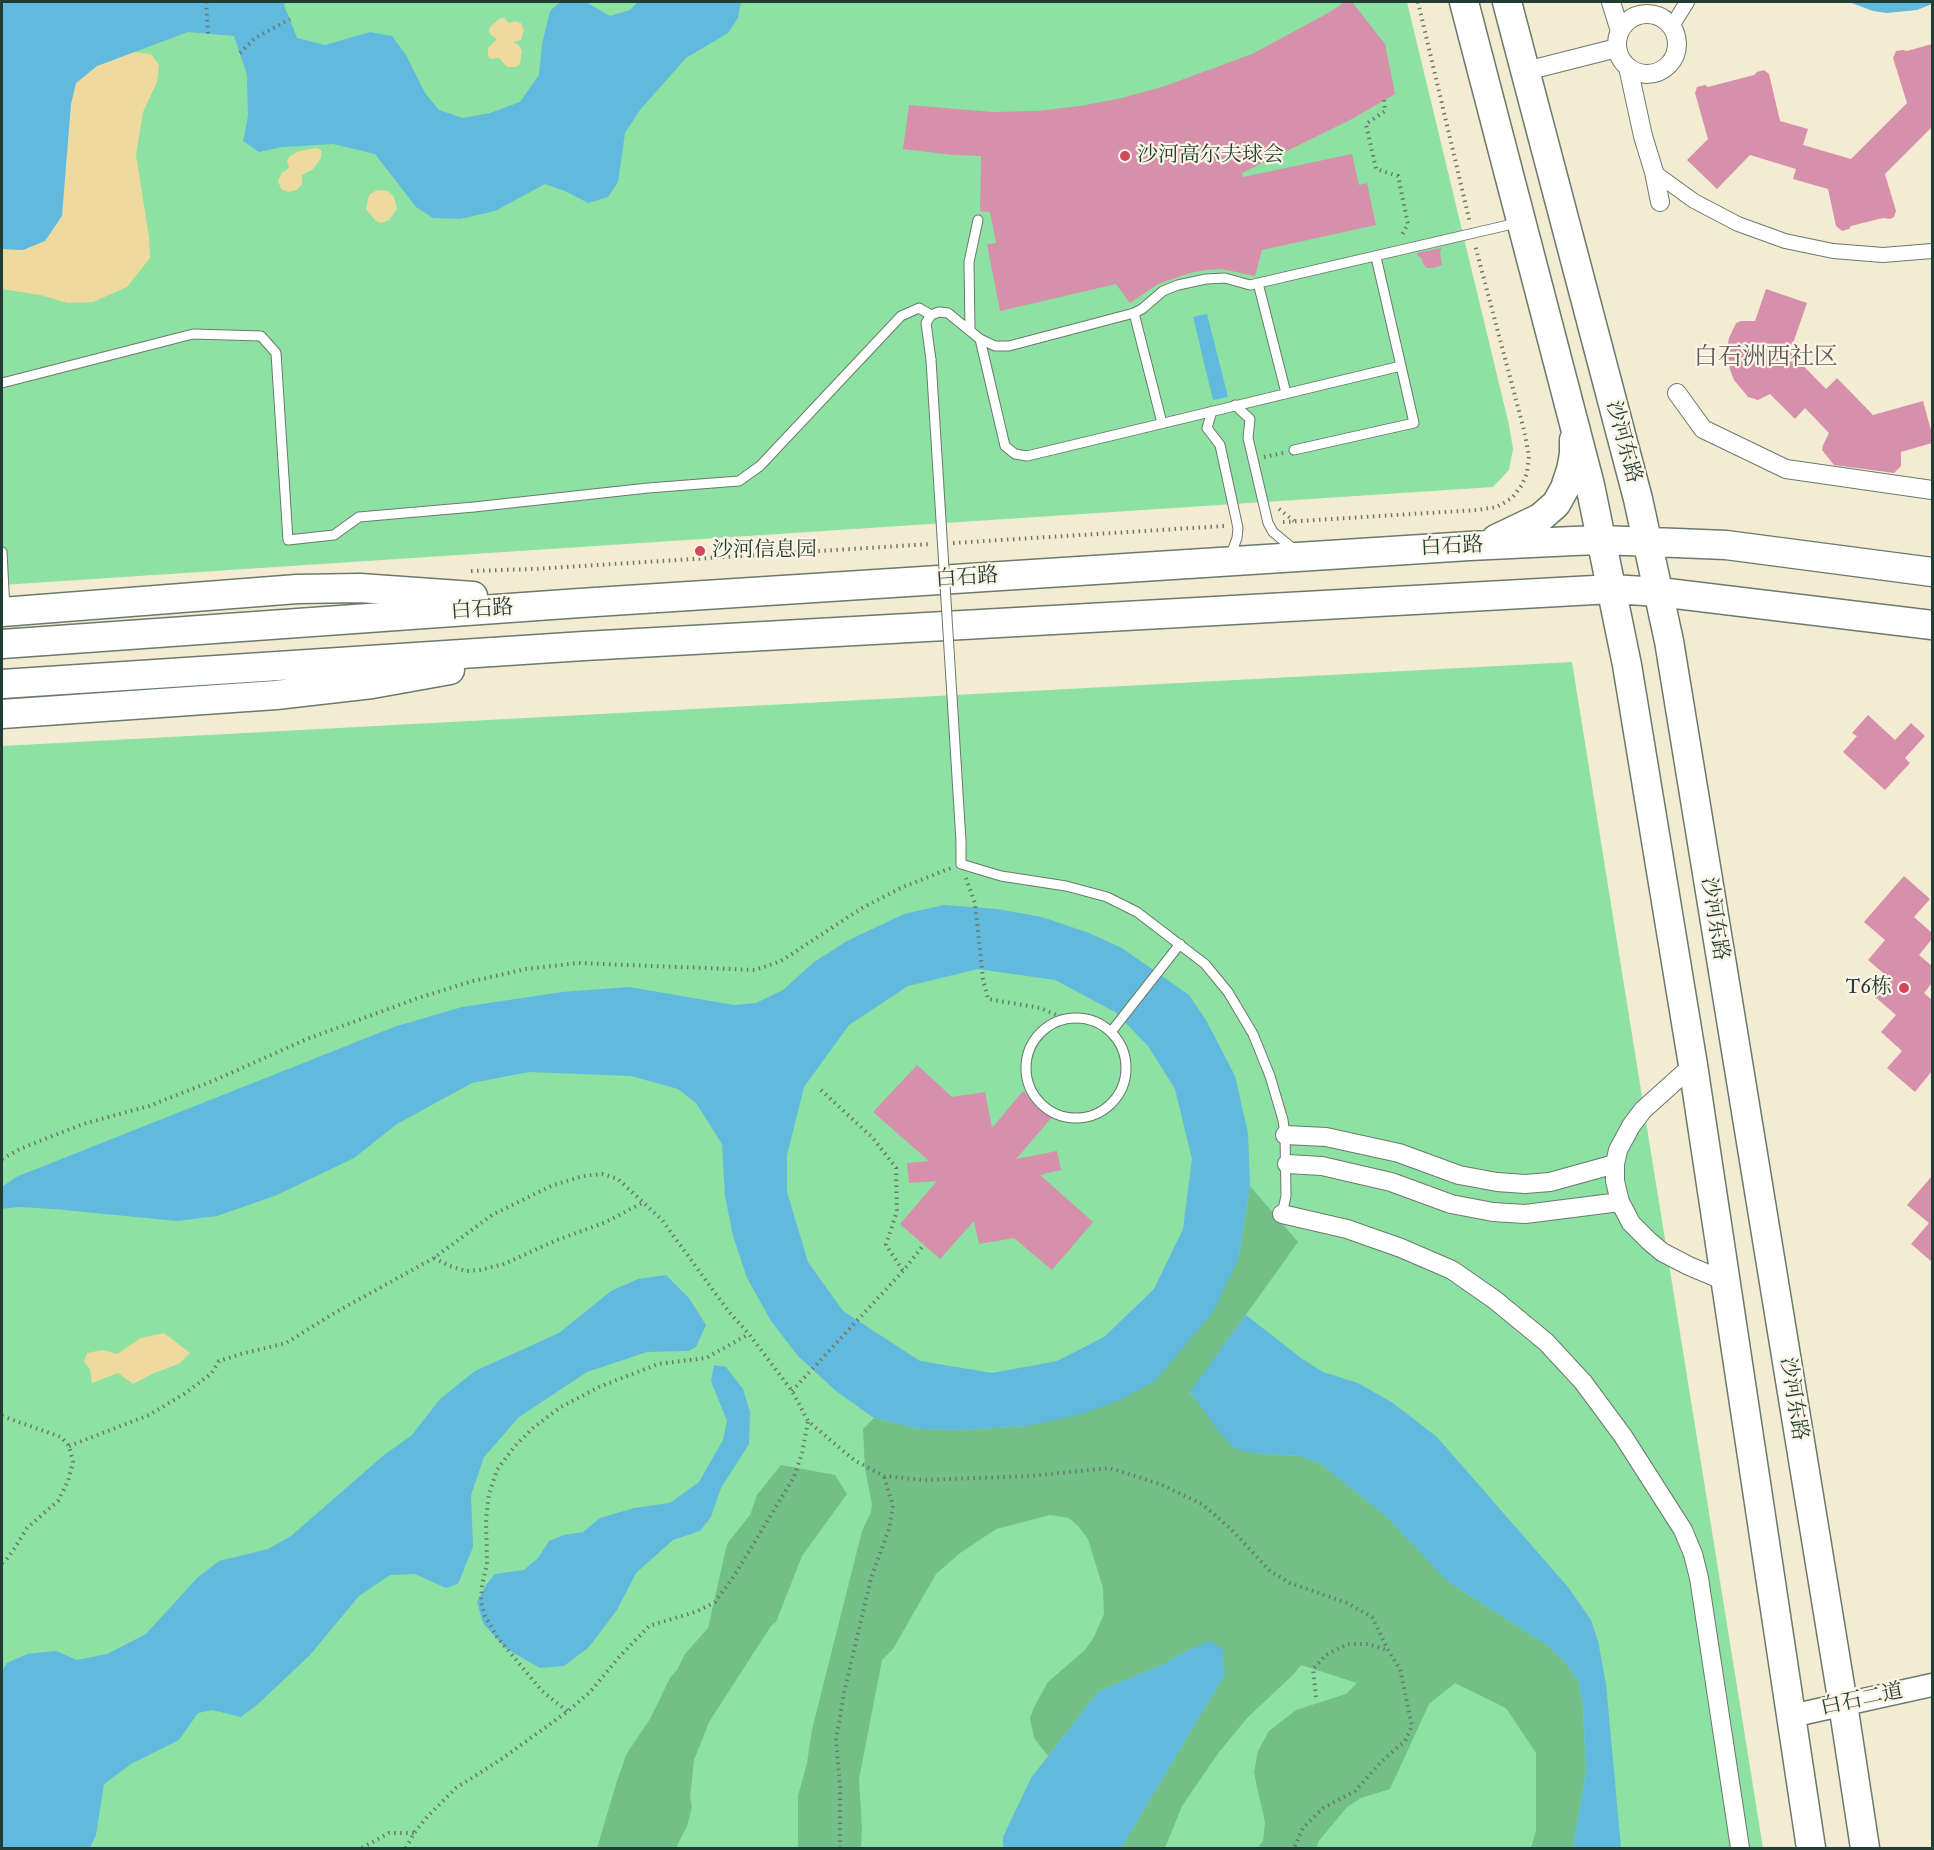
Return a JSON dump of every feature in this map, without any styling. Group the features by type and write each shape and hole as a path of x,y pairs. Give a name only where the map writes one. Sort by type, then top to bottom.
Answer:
{"main road":[{"name":"沙河东路","path":"1464,2 1573,417 1602,540 1627,665 1727,1282 1811,1848"},
{"name":"沙河东路","path":"1507,2 1648,542 1669,641 1865,1848"},
{"path":"1469,546 1496,539 1518,529 1540,518 1556,504 1565,489 1571,470 1574,454 1573,417"},
{"name":"白石路","path":"2,644 580,603 1469,546 1602,540 1726,545 1932,572"},
{"path":"3,612 297,589 360,588 580,603"},
{"name":"白石路","path":"2,684 584,646 1612,589 1659,592 1932,625"},
{"path":"2,714 276,695 372,684 584,646"}],"street":[{"path":"1526,71 1618,39 1626,22 1644,13 1655,14 1665,19 1672,26 1676,35 1675,54 1664,69 1655,73 1636,72 1620,58 1618,39 1611,2"},
{"path":"1672,26 1687,2"},
{"path":"1628,67 1642,136 1654,172 1660,202"},
{"path":"1654,172 1703,205 1738,224 1785,241 1833,251 1883,255 1932,251"},
{"path":"1677,393 1703,429 1786,469 1932,490"},
{"path":"1693,1065 1643,1110 1631,1126 1618,1150 1615,1181 1620,1202 1631,1223 1662,1252 1727,1282"},
{"path":"1285,1135 1326,1137 1399,1153 1459,1175 1497,1182 1525,1184 1550,1182 1615,1164"},
{"path":"1287,1164 1322,1166 1390,1182 1451,1204 1493,1212 1525,1214 1620,1202"},
{"path":"1282,1214 1347,1230 1401,1248 1452,1270 1495,1300 1546,1342 1583,1382 1623,1436 1683,1530 1693,1554 1699,1578 1740,1848"},
{"name":"白石二道","path":"1791,1716 1932,1685"}],"lane":[{"path":"970,330 969,262 978,220"},
{"path":"1282,1214 1286,1197 1285,1135 1270,1076 1253,1034 1228,992 1205,964 1137,912 1107,897 1066,886 1001,876 961,864 932,360 926,323 931,315 939,312 948,313 980,339 995,346 1009,346 1134,313 1163,291 1187,283 1225,278 1250,285 1521,222"},
{"path":"1294,450 1414,423 1376,257"},
{"path":"1258,283 1286,393"},
{"path":"2,383 193,334 261,336 276,353 288,540 334,534 359,517 739,481 760,466 901,316 919,308 931,315"},
{"path":"1134,313 1162,423"},
{"path":"980,339 1005,447 1015,454 1027,456 1401,366"},
{"path":"1235,405 1250,418 1248,438 1273,532 1303,557"},
{"path":"1212,411 1207,428 1220,445 1238,528 1237,538 1228,562"},
{"path":"2,552 3,612"},
{"path":"1111,1032 1180,944"},
{"path":"1080,1018 1095,1022 1111,1032 1120,1043 1126,1060 1125,1077 1119,1093 1108,1106 1092,1115 1075,1118 1058,1114 1041,1105 1033,1094 1027,1079 1026,1063 1030,1048 1038,1035 1050,1025 1065,1019 1080,1018"}],"path":[{"path":"206,2 208,34"},
{"path":"240,53 255,38 290,19"},
{"path":"1384,100 1385,111 1366,124 1376,169 1398,176 1408,224 1392,253"},
{"path":"1260,458 1294,450"},
{"path":"2,1159 22,1148 83,1124 149,1106 215,1080 307,1039 418,998 473,981 526,969 578,963 755,970 782,961 862,908 903,886 961,864 975,903 983,979 988,999 1041,1008 1065,1019"},
{"path":"821,1090 873,1138 896,1168 897,1210 886,1245 903,1271"},
{"path":"69,1446 149,1415 211,1374 219,1361 286,1343 336,1312 434,1258 492,1215 551,1186 583,1176 602,1174 618,1179 662,1220 729,1312 749,1334 792,1391 808,1421 854,1460 884,1476 923,1480 1030,1476 1110,1468 1160,1484 1202,1504 1231,1529 1270,1571 1290,1584 1347,1603 1372,1617 1400,1669 1412,1726 1405,1741 1382,1761 1355,1791 1323,1808 1303,1828 1294,1848"},
{"path":"434,1258 466,1271 504,1264 557,1240 606,1222 644,1202"},
{"path":"792,1391 903,1271 922,1247"},
{"path":"567,1712 542,1691 496,1637 485,1616 481,1602 487,1564 486,1519 489,1494 497,1470 520,1440 561,1407 599,1388 658,1364 706,1358 749,1334"},
{"path":"2,1416 61,1437 69,1446 73,1462 58,1501 27,1528 10,1555 2,1563"},
{"path":"406,1848 414,1833 456,1788 567,1712 590,1692 649,1626 698,1611 715,1602 734,1576 794,1477 802,1453 808,1421"},
{"path":"840,1848 840,1787 836,1740 844,1693 871,1578 889,1529 893,1506 884,1476"},
{"path":"1316,1697 1313,1669 1326,1655 1348,1644 1368,1644 1388,1650"},
{"path":"362,1848 389,1833 414,1833"}],"green space":[{"name":"沙河高尔夫球会","path":"2,2 1407,2 1509,425 1513,449 1509,470 1493,487 2,585"},
{"path":"1572,662 1763,1848 2,1848 2,746"},
{"path":"1250,1186 1298,1242 1190,1393 1252,1453 1300,1456 1321,1464 1386,1516 1447,1581 1547,1645 1566,1663 1578,1681 1583,1706 1586,1771 1573,1848 1531,1848 1536,1831 1536,1753 1506,1708 1455,1683 1429,1704 1390,1789 1361,1798 1347,1807 1318,1842 1317,1848 1258,1848 1263,1841 1265,1822 1254,1773 1258,1751 1269,1731 1296,1710 1346,1694 1357,1683 1301,1665 1248,1717 1219,1752 1182,1806 1165,1848 1121,1848 1225,1674 1188,1650 1162,1665 1099,1691 1048,1756 1034,1738 1030,1718 1035,1705 1048,1682 1085,1650 1094,1637 1104,1614 1103,1588 1088,1539 1069,1518 1050,1515 996,1529 960,1553 936,1574 893,1649 882,1660 859,1779 861,1848 798,1848 798,1796 807,1763 812,1730 862,1531 871,1512 872,1504 865,1469 863,1429 874,1418 920,1429 962,1430 1027,1426 1239,1257"},
{"path":"781,1465 835,1475 847,1494 802,1556 776,1622 771,1626 709,1722 694,1760 690,1798 692,1807 687,1826 676,1848 597,1848 627,1753 650,1719 670,1678 685,1654 708,1628 727,1544 750,1515 757,1495"}],"sand":[{"path":"504,18 509,23 515,21 521,23 524,30 521,40 513,42 518,44 522,50 520,64 516,67 507,67 499,58 491,59 488,56 488,48 497,39 491,35 490,27 499,19"},
{"path":"133,52 151,54 159,65 157,82 143,112 136,155 149,237 150,258 127,287 93,302 68,303 40,295 2,289 2,249 23,250 76,83 97,66"},
{"path":"316,148 321,150 321,158 313,169 302,175 302,184 297,190 288,192 281,189 278,181 282,173 289,168 287,160 290,156 299,151"},
{"path":"377,190 388,191 394,197 397,209 389,220 381,223 376,221 366,209 369,195"},
{"path":"164,1333 190,1353 179,1364 133,1384 118,1373 92,1383 90,1369 84,1362 87,1353 103,1350 117,1354 141,1338"}],"water":[{"path":"2,2 285,2 284,5 297,38 325,45 370,32 392,36 406,55 425,93 439,110 463,118 490,113 520,102 539,75 542,44 550,11 560,2 586,2 610,16 630,10 638,2 741,2 738,18 728,33 686,58 640,110 625,133 618,182 608,197 588,203 545,184 495,211 460,219 433,218 416,207 375,154 333,144 282,147 259,152 243,141 248,116 247,75 234,36 188,32 97,66 76,83 71,104 62,216 45,241 23,250 2,249"},
{"path":"1849,2 1932,2 1932,4 1917,10 1887,13 1873,11"},
{"path":"1207,314 1228,397 1213,400 1193,317"},
{"path":"944,905 997,909 1042,917 1089,933 1122,948 1189,995 1206,1020 1235,1076 1248,1133 1250,1186 1239,1257 1213,1312 1155,1381 1120,1400 1079,1415 1027,1426 962,1430 920,1429 874,1418 836,1391 798,1356 771,1321 747,1278 733,1236 725,1196 722,1144 696,1103 678,1089 631,1076 529,1072 472,1083 397,1124 354,1158 277,1195 217,1216 177,1221 54,1209 18,1207 2,1209 2,1187 16,1177 394,1027 462,1007 562,992 629,987 734,1005 756,1003 783,990 814,962 847,941 904,914","holes":["978,969 1055,980 1115,1012 1148,1046 1175,1089 1192,1159 1183,1229 1154,1289 1104,1337 1057,1361 992,1373 920,1361 843,1311 808,1262 787,1192 787,1155 804,1087 849,1025 908,986"]},
{"path":"666,1275 689,1298 706,1325 696,1347 688,1351 647,1352 587,1372 519,1417 484,1457 471,1495 473,1547 458,1584 446,1588 415,1574 390,1575 359,1596 310,1655 241,1717 212,1710 198,1713 179,1740 131,1764 104,1784 96,1835 90,1848 2,1848 2,1671 7,1663 27,1654 56,1651 77,1660 107,1654 146,1634 197,1578 219,1561 268,1549 291,1536 384,1455 412,1435 440,1399 475,1371 559,1333 611,1291 638,1279"},
{"path":"1246,1315 1301,1358 1323,1372 1358,1383 1393,1403 1437,1437 1568,1587 1591,1620 1598,1641 1606,1684 1621,1848 1573,1848 1586,1771 1583,1706 1578,1681 1566,1663 1547,1645 1447,1581 1386,1516 1321,1464 1300,1456 1252,1453 1234,1448 1190,1392"},
{"path":"714,1365 726,1367 743,1389 750,1412 749,1444 721,1488 711,1517 700,1531 673,1540 636,1573 617,1610 589,1647 564,1666 540,1668 505,1648 483,1623 477,1602 495,1574 524,1570 538,1558 549,1541 564,1535 583,1532 600,1518 634,1508 670,1503 699,1482 723,1440 727,1421 711,1381"},
{"path":"1210,1641 1223,1649 1225,1674 1121,1848 1003,1848 1003,1837 1031,1778 1099,1691 1162,1665"}],"building":[{"name":"沙河高尔夫球会","path":"1345,2 1352,2 1385,44 1395,94 1350,120 1242,173 1243,177 1352,154 1359,185 1367,183 1376,225 1262,250 1255,276 1221,269 1206,270 1158,284 1130,303 1116,284 1000,311 987,244 996,243 990,212 980,211 981,156 903,149 909,105 992,112 1036,111 1122,98 1165,86 1252,54"},
{"path":"1932,44 1932,127 1885,174 1896,211 1894,217 1890,219 1883,218 1851,226 1842,231 1836,226 1828,189 1793,179 1796,169 1750,155 1717,189 1687,160 1708,139 1695,93 1697,87 1705,85 1708,87 1754,75 1764,70 1769,74 1780,121 1808,129 1803,145 1851,159 1907,103 1893,58 1896,51 1907,51"},
{"path":"1441,248 1442,265 1434,268 1427,268 1417,255 1417,253"},
{"path":"1766,289 1807,303 1790,352 1826,389 1837,378 1873,415 1923,401 1932,434 1932,443 1901,452 1901,466 1894,473 1834,465 1822,450 1829,433 1805,408 1795,419 1770,394 1758,400 1748,397 1734,380 1727,349 1736,323 1755,321"},
{"path":"1868,715 1895,740 1911,723 1925,736 1905,758 1910,763 1885,790 1843,752 1857,736 1852,733"},
{"name":"T6栋","path":"1904,876 1930,899 1914,917 1932,933 1932,939 1919,955 1932,966 1932,983 1924,993 1932,1000 1932,1071 1915,1092 1887,1068 1902,1051 1881,1032 1896,1015 1874,996 1889,978 1868,960 1885,940 1864,922"},
{"path":"917,1065 952,1097 985,1092 992,1128 1023,1091 1053,1116 1016,1159 1057,1151 1061,1170 1040,1175 1093,1222 1052,1270 1014,1238 979,1244 974,1221 940,1259 900,1224 937,1181 909,1183 907,1163 929,1161 873,1112"},
{"path":"1932,1176 1932,1262 1911,1244 1929,1223 1907,1205"}],"place":[{"name":"沙河高尔夫球会","path":"1125,156"},
{"name":"沙河信息园","path":"700,551"},
{"name":"T6栋","path":"1904,988"}],"district":[{"name":"白石洲西社区","path":"1766,358"}]}
